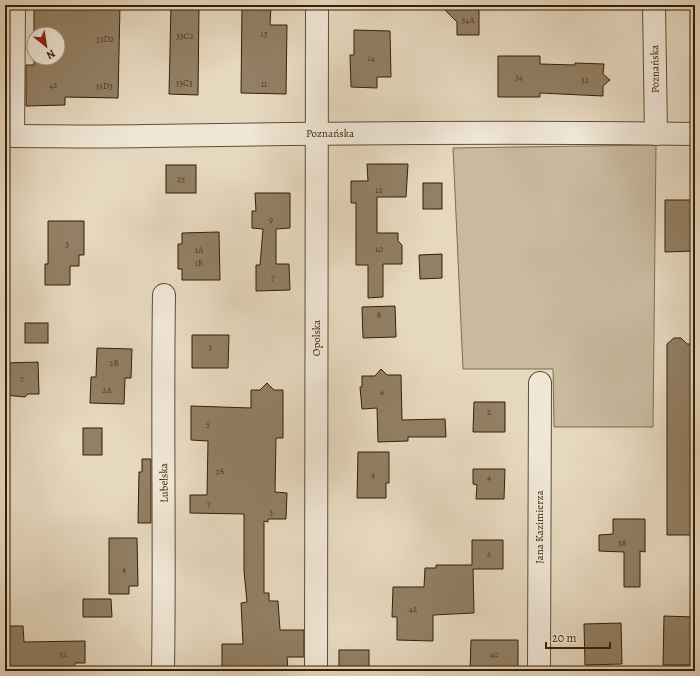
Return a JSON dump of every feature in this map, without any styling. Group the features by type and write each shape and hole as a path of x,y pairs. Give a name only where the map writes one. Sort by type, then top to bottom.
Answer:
{"street":[{"path":"9,136 14,5"},
{"name":"Opolska","path":"316,671 317,5"},
{"name":"Poznańska","path":"654,5 656,134"},
{"name":"Poznańska","path":"9,136 145,136 316,133 695,134"},
{"name":"Lubelska","path":"163,671 165,506 162,415 164,295"},
{"name":"Jana Kazimierza","path":"539,671 540,383"}],"shaded area":[{"path":"656,145 653,427 554,427 553,369 463,369 453,148"}],"building":[{"path":"91,5 120,5 118,98 65,97 65,105 26,106 26,66 66,66 66,26 34,26 34,7 91,7"},
{"path":"171,5 199,5 198,95 169,94"},
{"path":"242,5 271,5 270,25 287,25 286,94 241,93"},
{"path":"440,5 479,5 479,35 457,35 457,22"},
{"path":"354,30 390,31 391,77 377,77 377,88 351,87 350,55 354,55"},
{"path":"498,56 540,56 540,64 604,64 603,74 610,80 603,86 603,96 540,93 540,97 498,97"},
{"path":"367,164 408,164 406,197 377,197 377,233 398,233 398,241 402,245 402,264 383,264 383,297 368,298 368,265 356,265 356,203 351,203 351,181 368,181"},
{"path":"166,165 196,165 196,193 166,193"},
{"path":"423,183 442,183 442,209 423,209"},
{"path":"255,193 290,193 290,228 276,229 276,264 289,264 290,290 256,291 256,265 260,265 263,229 252,228 252,211 256,211"},
{"path":"665,200 695,200 695,251 665,252"},
{"path":"48,221 84,221 84,255 79,255 79,266 70,266 70,285 45,285 45,264 48,264"},
{"path":"219,232 220,280 182,280 182,269 178,269 178,244 182,244 182,233"},
{"path":"442,254 442,278 420,279 419,255"},
{"path":"395,306 396,337 363,338 362,307"},
{"path":"25,323 48,323 48,343 25,343"},
{"path":"192,335 229,335 228,368 192,368"},
{"path":"674,338 681,338 687,344 695,344 693,459 695,459 695,493 693,493 692,535 667,535 667,344"},
{"path":"97,348 132,349 131,378 125,378 124,404 90,403 91,377 96,377"},
{"path":"38,362 39,394 28,394 25,397 5,395 5,363"},
{"path":"381,369 387,375 401,375 402,420 445,419 446,437 408,437 408,441 378,442 377,408 362,409 360,387 362,387 362,376 375,376"},
{"path":"267,383 274,390 283,390 283,438 276,438 275,492 287,493 286,519 268,519 268,522 264,521 264,593 269,593 269,601 278,601 280,630 304,630 304,657 287,657 288,671 222,671 222,644 243,644 241,603 247,602 244,571 244,514 190,513 190,495 207,495 208,441 191,440 191,406 251,408 251,390 260,390"},
{"path":"474,402 505,402 505,432 473,432"},
{"path":"83,428 102,428 102,455 83,455"},
{"path":"358,452 389,452 389,483 386,483 386,498 357,498"},
{"path":"142,459 151,459 151,523 138,523 139,472 142,472"},
{"path":"473,469 505,469 504,499 476,499 477,485 473,484"},
{"path":"613,519 645,519 645,552 640,551 640,587 624,587 624,552 599,551 599,535 613,534"},
{"path":"109,538 137,538 138,586 129,586 129,594 109,594"},
{"path":"472,540 503,540 503,569 473,569 474,613 433,615 433,641 397,640 397,617 392,617 393,587 424,587 425,568 436,568 436,565 472,565"},
{"path":"83,599 111,599 112,617 83,617"},
{"path":"664,616 694,617 694,665 663,665"},
{"path":"621,623 622,664 585,665 584,624"},
{"path":"5,626 23,626 24,642 85,641 85,663 75,663 75,671 5,671"},
{"path":"471,640 518,640 518,668 488,668 489,671 470,671"},
{"path":"339,650 369,650 369,671 339,671"}]}
